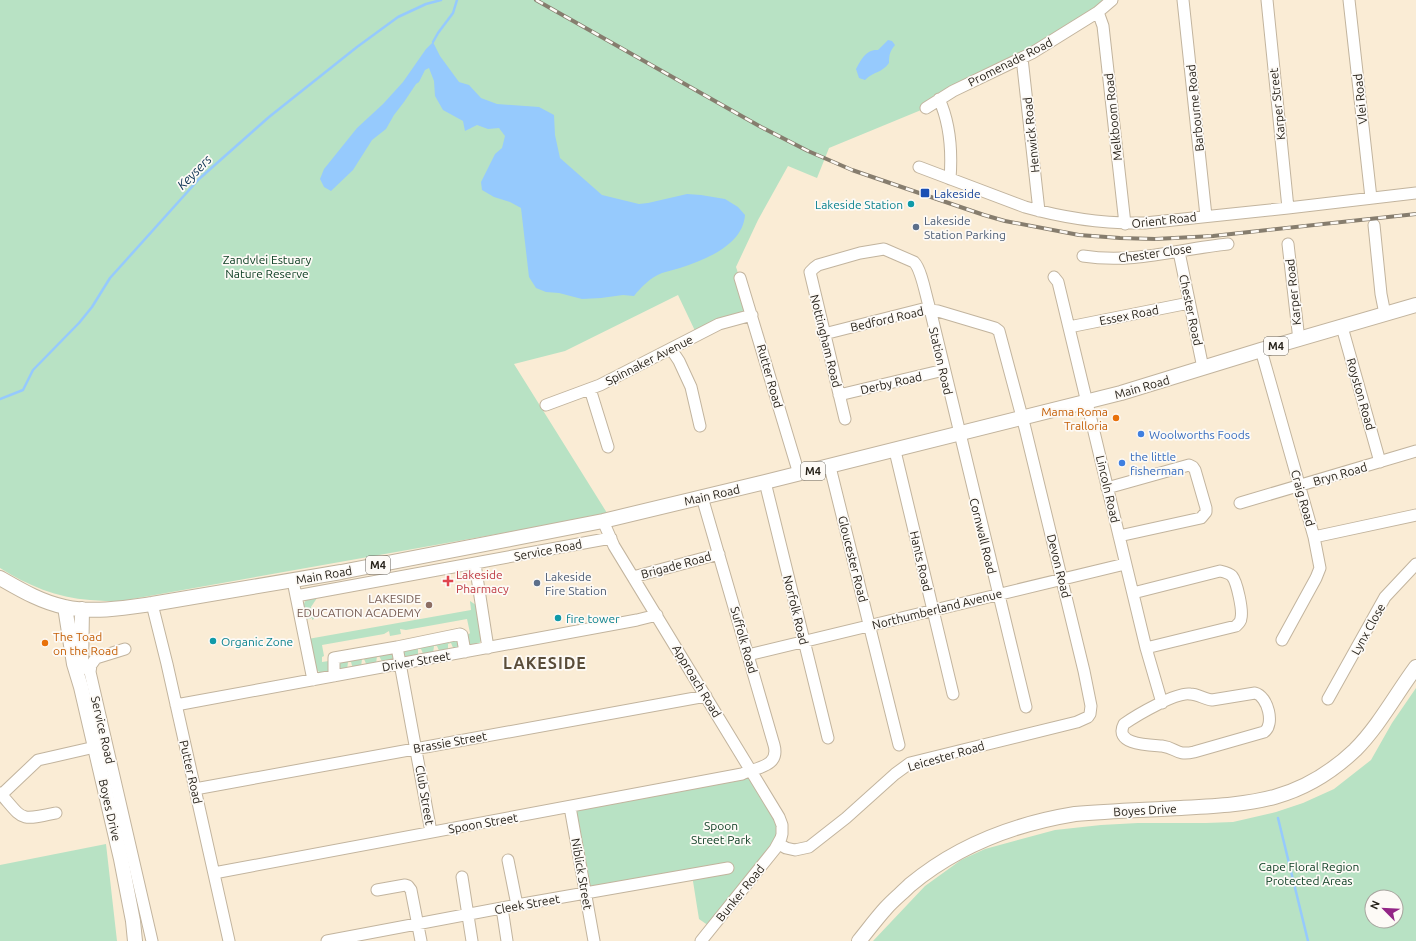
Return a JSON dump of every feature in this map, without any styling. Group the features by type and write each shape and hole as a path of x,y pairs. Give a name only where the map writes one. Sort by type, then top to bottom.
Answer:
{"main road":[{"name":"Main Road","path":"0,578 38,598 65,607 82,609 127,608 293,581 542,533 603,521 830,467 1150,386 1261,350 1416,305"},
{"name":"Boyes Drive","path":"65,607 73,657 84,684"},
{"name":"Boyes Drive","path":"82,609 82,665 84,684 95,747 121,858 133,921 135,941"},
{"name":"Boyes Drive","path":"859,941 886,908 899,895 932,869 975,843 1012,828 1050,818 1075,814 1247,803 1285,794 1310,783 1326,773 1355,749 1386,710 1416,667"}],"street":[{"name":"Promenade Road","path":"926,108 953,91 1022,58 1098,12 1112,0"},
{"name":"Barbourne Road","path":"1183,0 1206,216"},
{"name":"Karper Street","path":"1267,0 1288,208"},
{"name":"Vlei Road","path":"1350,0 1371,198"},
{"name":"Melkboom Road","path":"1098,12 1103,26 1125,224"},
{"name":"Henwick Road","path":"1022,58 1039,211"},
{"path":"939,99 946,114 948,128 951,163 950,179"},
{"name":"Orient Road","path":"919,167 1039,211 1125,224 1288,208 1416,193"},
{"path":"1374,225 1381,294 1385,314"},
{"name":"Chester Close","path":"1082,256 1102,259 1130,258 1228,244"},
{"name":"Karper Road","path":"1288,244 1299,340"},
{"name":"Nottingham Road","path":"845,419 810,274 812,269 818,265 860,253 884,249 913,261 917,265"},
{"name":"Chester Road","path":"1179,252 1203,368"},
{"name":"Station Road","path":"917,265 930,309 959,435"},
{"name":"Lincoln Road","path":"1054,277 1058,282 1146,648 1162,703"},
{"name":"Rutter Road","path":"740,278 799,474"},
{"name":"Essex Road","path":"1069,327 1189,303"},
{"name":"Bedford Road","path":"824,334 917,310 930,309 996,328 999,331 1022,419"},
{"name":"Spinnaker Avenue","path":"546,405 600,385 719,324 752,315"},
{"name":"Royston Road","path":"1342,327 1380,462"},
{"path":"671,349 679,361 691,386 700,426"},
{"name":"Craig Road","path":"1261,350 1300,485 1314,537 1320,568 1282,640"},
{"name":"Derby Road","path":"839,395 944,370"},
{"path":"590,389 608,447"},
{"name":"Devon Road","path":"1022,419 1084,671 1091,706 1090,714"},
{"name":"Cornwall Road","path":"959,435 1026,707"},
{"name":"Hants Road","path":"895,451 953,694"},
{"name":"Bryn Road","path":"1240,503 1416,451"},
{"path":"1107,488 1189,465 1195,470 1206,508 1206,512 1201,518 1119,536"},
{"name":"Gloucester Road","path":"830,467 899,745"},
{"name":"Norfolk Road","path":"765,482 828,738"},
{"name":"Suffolk Road","path":"702,497 776,751 772,761 751,770"},
{"path":"1314,537 1416,515"},
{"name":"Approach Road","path":"603,521 633,576 781,821 782,834 778,844"},
{"path":"542,533 546,550"},
{"name":"Service Road","path":"296,596 611,538"},
{"name":"Brigade Road","path":"633,576 719,554"},
{"path":"475,564 488,648"},
{"name":"Northumberland Avenue","path":"748,655 1126,564"},
{"name":"Lynx Close","path":"1328,699 1385,597 1416,564"},
{"path":"1133,593 1220,571 1228,573 1235,583 1242,614 1240,623 1236,626 1146,648"},
{"path":"293,581 313,680"},
{"name":"Putter Road","path":"152,604 229,941"},
{"name":"Driver Street","path":"176,705 630,622 657,615"},
{"path":"334,676 334,658 398,650 460,634 462,635 465,652"},
{"name":"Service Road","path":"125,649 96,658 92,661 84,684 152,941"},
{"name":"Club Street","path":"398,650 431,832"},
{"path":"1255,693 1259,694 1265,700 1269,717 1269,726 1264,732 1187,753 1178,753 1163,746 1140,744 1125,738 1122,730 1124,724 1162,703 1188,694 1212,700 1255,693"},
{"name":"Brassie Street","path":"194,789 706,696"},
{"name":"Leicester Road","path":"778,844 795,850 809,846 846,818 898,771 910,764 1077,722 1084,720 1090,714"},
{"path":"56,813 26,818 16,813 1,794 38,760 95,747"},
{"name":"Spoon Street","path":"214,873 570,807 742,774 751,770"},
{"name":"Niblick Street","path":"570,807 594,941"},
{"name":"Bunker Road","path":"701,941 778,844"},
{"path":"508,860 516,905"},
{"name":"Cleek Street","path":"329,941 516,905 728,868"},
{"path":"462,877 472,941"},
{"path":"377,890 405,885 408,886 411,890 421,941"},
{"path":"502,908 507,941"}],"green space":[{"name":"Zandvlei Estuary Nature Reserve","path":"0,0 1112,0 1098,12 926,108 829,148 817,178 788,166 758,220 736,267 752,315 697,335 678,295 565,351 514,364 607,513 531,528 121,601 98,601 66,597 43,590 0,568"},
{"path":"326,595 328,596 317,598 311,607 314,619 312,620 312,618 305,620 304,607 306,600"},
{"path":"470,601 476,605 482,638 479,644 467,647 466,635 470,633 467,619 406,630 400,629 401,634 390,636 389,631 384,634 322,645 324,656 322,657 322,662 329,661 332,673 323,674 316,670 308,639 471,610"},
{"path":"459,639 462,649 454,650 451,643 448,644 448,651 440,653 437,646 434,646 433,654 424,656 421,649 418,649 418,657 404,659 402,649 410,646 417,649 431,642 433,646 435,645 436,641 446,641 447,643 450,643 450,641"},
{"path":"393,650 395,661 383,663 379,656 377,656 376,664 367,666 364,659 362,659 361,667 353,669 351,662 348,662 347,670 338,672 336,662"},
{"name":"Cape Floral Region Protected Areas","path":"1416,688 1416,941 873,941 925,886 961,860 985,849 1055,830 1138,823 1233,822 1276,812 1303,803 1334,789 1371,760 1392,723"},
{"name":"Spoon Street Park","path":"751,770 782,834 712,928 699,919 692,875 586,893 570,807"},
{"path":"106,844 117,941 0,941 0,865"}],"water":[{"path":"888,40 892,41 895,45 890,53 889,63 884,69 865,80 859,78 856,69 862,59 870,51 878,50"},
{"path":"433,42 440,56 459,82 469,85 481,98 497,104 539,107 554,115 555,135 560,158 602,195 639,204 687,194 725,199 738,207 745,215 743,226 738,235 721,250 711,256 654,277 634,296 623,295 582,299 559,293 546,292 536,288 529,277 521,208 510,202 494,197 482,190 481,182 495,154 502,148 505,136 499,128 488,129 477,125 465,131 463,121 443,110 435,96 434,81 429,68 425,70 419,82 394,115 386,129 372,140 353,170 331,191 324,187 320,179 324,169 357,128 383,104 403,82 426,49"}],"waterway":[{"name":"Keysers","path":"0,399 23,390 33,370 79,323 92,307 110,278 199,179 269,117 357,47 398,17 426,4 441,0"},
{"path":"433,42 453,13 457,0"},
{"path":"1278,818 1308,941"}],"railway":[{"path":"536,0 761,127 808,151 852,170 1005,221 1079,235 1155,239 1213,236 1416,214"}],"place":[{"name":"Lakeside","path":"925,193"},
{"name":"Lakeside Station","path":"911,204"},
{"name":"Lakeside Station Parking","path":"916,227"},
{"name":"Mama Roma Tralloria","path":"1116,418"},
{"name":"Woolworths Foods","path":"1141,434"},
{"name":"the little fisherman","path":"1122,463"},
{"name":"Lakeside Pharmacy","path":"448,581"},
{"name":"Lakeside Fire Station","path":"537,583"},
{"name":"LAKESIDE EDUCATION ACADEMY","path":"429,605"},
{"name":"fire tower","path":"558,618"},
{"name":"Organic Zone","path":"213,641"},
{"name":"The Toad on the Road","path":"45,643"}],"district":[{"name":"LAKESIDE","path":"545,663"}]}
